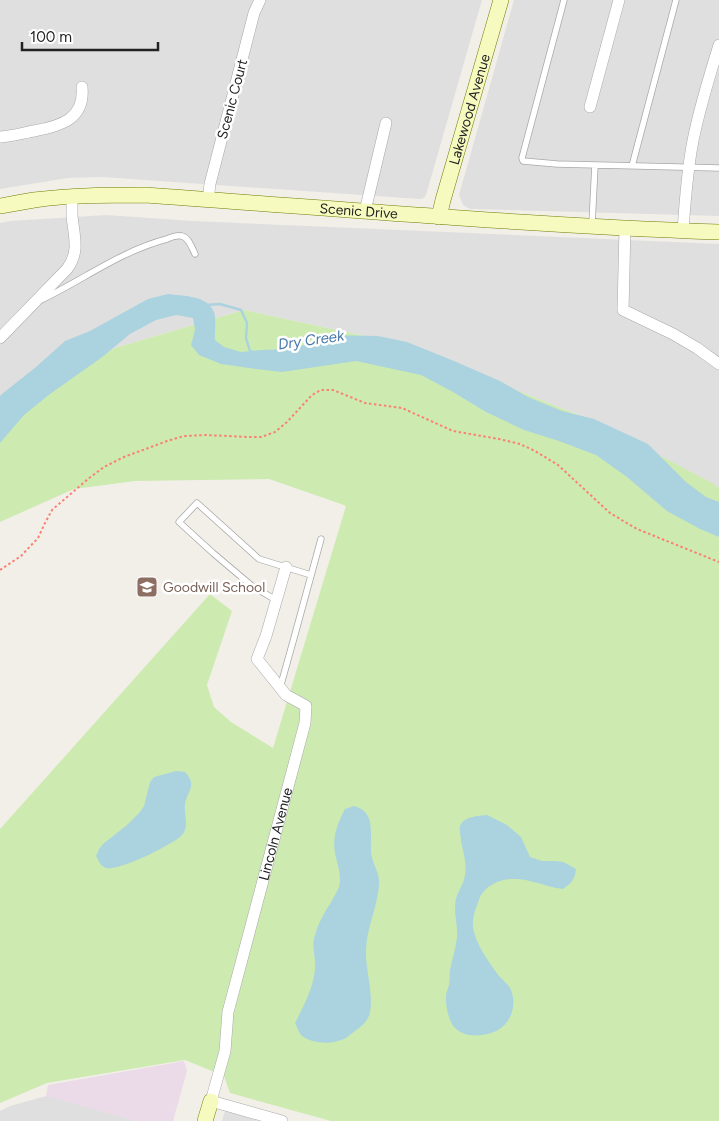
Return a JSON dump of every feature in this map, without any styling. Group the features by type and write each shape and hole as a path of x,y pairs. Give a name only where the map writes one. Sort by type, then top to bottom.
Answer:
{"main road":[{"name":"Lakewood Avenue","path":"439,217 501,0"},
{"name":"Scenic Drive","path":"0,206 72,196 146,195 439,217 719,232"},
{"name":"Lincoln Avenue","path":"205,1121 210,1101"}],"street":[{"name":"Scenic Court","path":"208,200 210,184 254,13 260,0"},
{"path":"590,107 619,0"},
{"path":"683,230 688,167 697,122 719,45"},
{"path":"0,137 54,127 65,122 74,116 80,108 83,97 82,87"},
{"path":"365,211 386,123"},
{"path":"0,338 72,262 76,246 72,215 72,196"},
{"path":"625,228 623,310 673,334 719,364"},
{"name":"Lincoln Avenue","path":"210,1101 225,1051 228,1012 305,723 306,706 286,695 258,659 286,567"},
{"path":"210,1101 282,1121"}],"lane":[{"path":"564,0 522,158 523,161 719,168"},
{"path":"632,166 676,0"},
{"path":"592,226 594,165"},
{"path":"32,304 65,289 104,265 154,242 179,235 185,237 196,254"},
{"path":"276,600 252,586 180,522 198,503 259,559 312,575"},
{"path":"280,688 321,539"}],"path":[{"path":"0,570 21,556 38,538 52,510 104,467 124,457 184,436 249,437 275,432 312,395 322,390 334,390 365,403 402,408 452,431 520,444 558,465 610,513 637,529 719,562"}],"shaded area":[{"path":"0,0 482,0 426,195 424,198 419,199 102,177 68,178 0,189"},
{"path":"514,0 719,0 719,216 471,209 463,205 459,195"},
{"path":"106,215 193,221 719,244 719,488 598,423 402,344 244,310 115,348 0,409 0,223"},
{"path":"184,1061 187,1071 173,1121 136,1121 46,1096 48,1085"},
{"path":"46,1096 136,1121 0,1121 0,1111 10,1106"},
{"path":"225,1111 259,1121 222,1121"}],"green space":[{"path":"244,310 402,344 598,423 719,488 719,1121 331,1121 230,1093 224,1076 185,1060 47,1083 0,1103 0,829 210,594 232,611 207,685 214,707 231,722 273,748 346,506 269,479 135,481 74,489 0,522 0,409 115,348"}],"water":[{"path":"168,294 194,297 206,302 211,306 215,315 215,340 224,347 241,352 289,349 305,345 326,335 378,336 407,342 500,381 528,397 562,411 594,419 648,444 686,482 706,497 719,502 719,537 667,511 627,477 596,455 524,430 486,412 421,375 356,361 282,372 221,364 199,355 191,345 195,330 193,318 176,315 156,320 130,334 24,415 0,443 0,396 2,394 65,341 90,331 148,299"},
{"path":"176,771 185,772 191,783 185,804 186,826 183,834 169,844 133,862 112,868 102,866 96,856 99,849 140,812 144,806 150,782 154,777"},
{"path":"354,806 366,813 369,818 371,855 379,880 379,888 367,942 366,959 371,994 370,1011 366,1022 346,1038 329,1043 317,1042 302,1036 295,1023 308,997 314,976 313,943 316,931 340,883 334,847 336,830 345,809"},
{"path":"487,815 507,825 521,837 530,857 542,861 563,862 576,869 572,881 563,889 525,880 511,879 492,885 481,895 474,916 474,933 487,959 510,988 513,996 513,1007 512,1013 503,1027 482,1035 469,1035 462,1033 453,1026 448,1013 446,996 457,937 455,904 465,871 460,826 468,818"}],"waterway":[{"name":"Dry Creek","path":"206,305 220,304 241,310 247,323 246,338 250,351 253,352"}],"place":[{"name":"Goodwill School","path":"147,587"}]}
